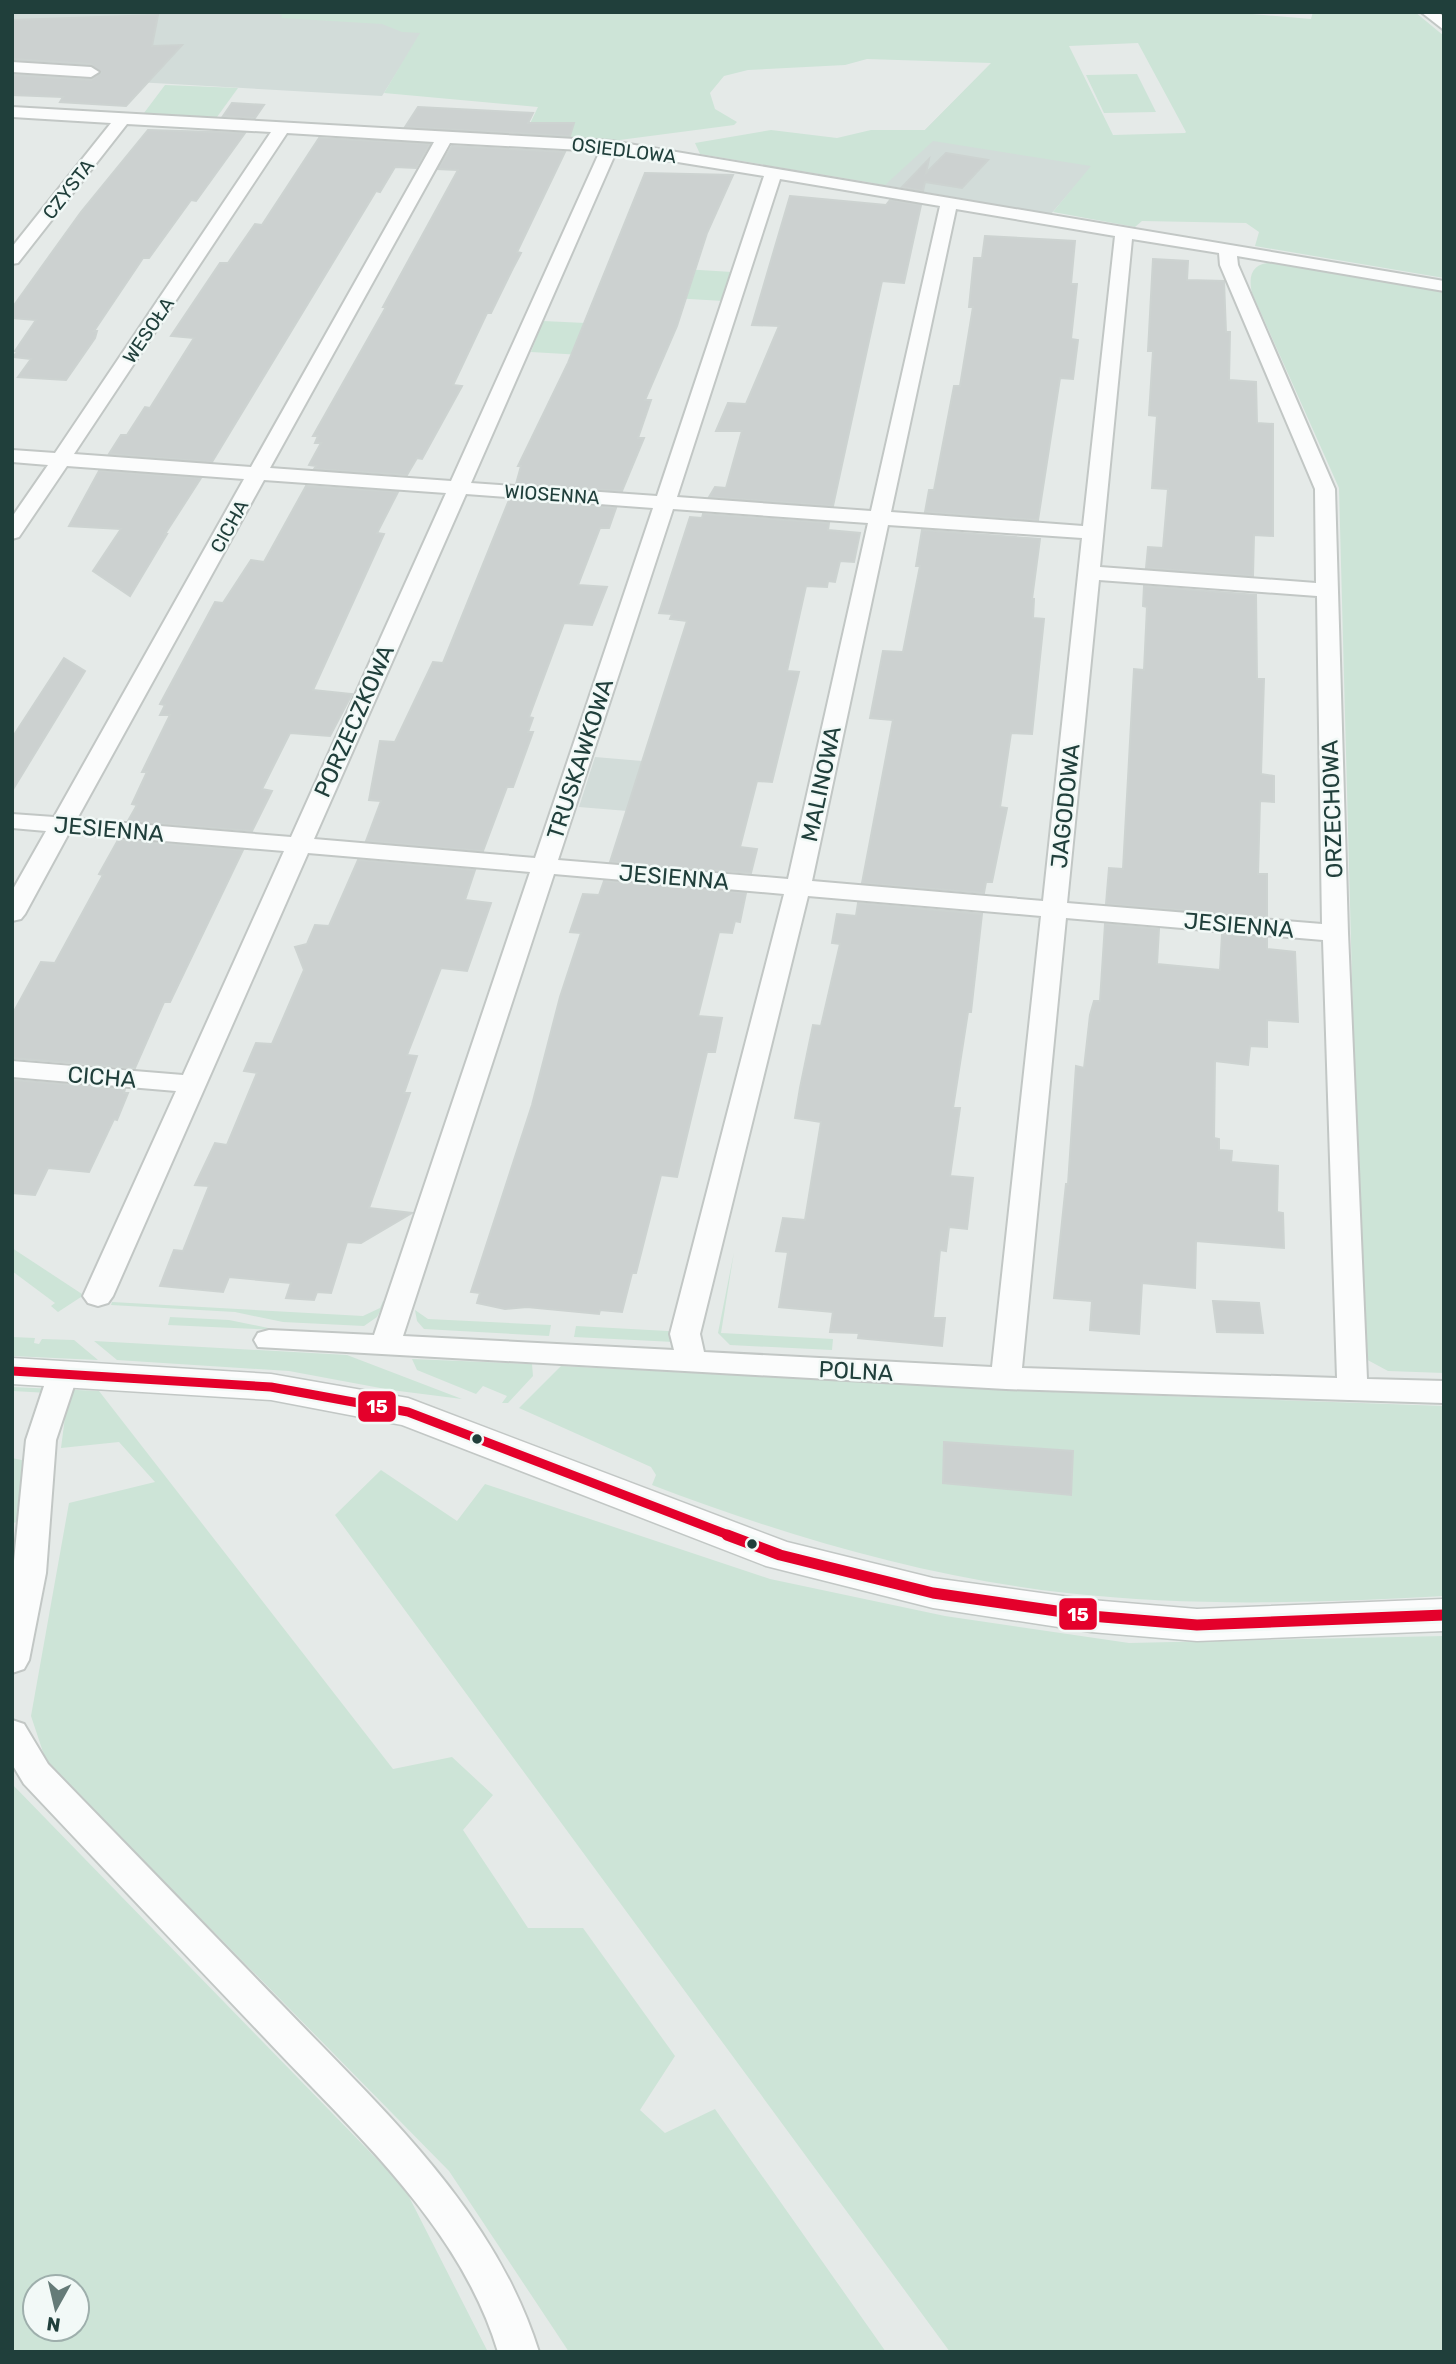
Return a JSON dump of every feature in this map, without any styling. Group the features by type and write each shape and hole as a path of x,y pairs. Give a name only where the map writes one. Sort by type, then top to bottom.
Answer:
{"street":[{"path":"1428,12 1444,25"},
{"path":"12,67 91,72 54,114"},
{"name":"OSIEDLOWA","path":"12,112 611,146 1444,286"},
{"name":"CZYSTA","path":"12,259 123,118"},
{"name":"WESOŁA","path":"12,533 283,127"},
{"name":"CICHA","path":"12,914 445,136"},
{"name":"PORZECZKOWA","path":"98,1296 611,146"},
{"name":"TRUSKAWKOWA","path":"385,1346 774,173"},
{"name":"MALINOWA","path":"692,1363 685,1334 798,888 949,203"},
{"name":"JAGODOWA","path":"1006,1378 1124,233"},
{"name":"ORZECHOWA","path":"1228,250 1229,265 1325,489 1335,933 1352,1390"},
{"name":"WIOSENNA","path":"12,456 1093,533"},
{"path":"1088,573 1326,590"},
{"name":"JESIENNA","path":"12,821 1335,933"},
{"name":"CICHA","path":"12,1069 191,1084"},
{"name":"POLNA","path":"269,1340 1006,1378 1444,1392"},
{"path":"12,1371 271,1387 408,1412 780,1555 933,1593 1091,1616 1197,1625 1277,1624 1444,1615"},
{"path":"12,1660 30,1573 41,1440 63,1374"},
{"path":"12,1734 36,1774 393,2146 446,2212 491,2283 519,2352"}],"shaded area":[{"path":"12,12 285,12 282,17 426,26 382,96 12,75"},
{"path":"992,63 1115,140 1051,214 872,183"},
{"path":"595,757 701,766 688,816 579,807"}],"green space":[{"path":"268,12 1229,12 1311,19 1313,12 1415,12 1444,36 1444,278 1255,246 1259,232 1246,223 1142,221 1135,227 1053,212 1091,166 933,141 885,185 700,154 695,143 771,130 837,138 871,130 925,130 991,63 867,59 845,65 748,70 724,76 710,93 715,109 737,122 734,125 612,141 524,136 538,107 384,93 420,33 402,32 382,24 281,18 282,15","holes":["1138,43 1186,132 1113,135 1069,46"]},
{"path":"1137,74 1156,112 1104,113 1086,75"},
{"path":"165,85 238,88 217,117 144,113"},
{"path":"1277,262 1444,291 1444,1373 1388,1371 1362,1357 1339,488 1252,293 1251,279 1254,269 1263,264"},
{"path":"651,267 732,272 723,301 640,296"},
{"path":"543,321 628,325 616,357 531,352"},
{"path":"12,1248 82,1294 81,1297 58,1312 51,1306 55,1303 12,1271"},
{"path":"734,1252 721,1333 833,1339 832,1350 730,1345 718,1333"},
{"path":"383,1301 385,1302 377,1317 364,1326 283,1322 235,1312 111,1305 112,1302 363,1316 380,1308"},
{"path":"415,1310 428,1319 551,1325 549,1336 424,1329 417,1321"},
{"path":"170,1317 229,1320 278,1330 168,1325"},
{"path":"576,1326 686,1332 674,1342 574,1337"},
{"path":"12,1337 35,1338 34,1343 39,1344 42,1339 74,1340 98,1360 12,1356"},
{"path":"94,1341 347,1355 462,1399 391,1390 289,1371 117,1360"},
{"path":"412,1359 532,1364 533,1376 508,1403 502,1403 507,1396 483,1386 476,1394 417,1370"},
{"path":"561,1366 1053,1392 1444,1406 1444,1596 1255,1602 1114,1597 1067,1593 961,1577 856,1552 753,1521 652,1485 656,1475 651,1467 519,1408"},
{"path":"12,1387 99,1391 393,1769 452,1757 493,1795 463,1830 528,1928 583,1928 675,2056 640,2110 665,2133 715,2109 886,2352 569,2352 449,2171 46,1761 31,1716 69,1503 155,1482 119,1442 61,1448 68,1394 12,1391"},
{"path":"12,1458 26,1461 19,1522 12,1523"},
{"path":"381,1470 457,1521 485,1484 770,1579 945,1616 1129,1643 1444,1636 1444,2352 950,2352 335,1515"},
{"path":"12,1784 404,2187 488,2352 12,2352"}],"building":[{"path":"158,15 152,46 182,45 126,106 60,102 63,97 12,95 12,75 91,80 101,73 91,64 12,59 12,20"},
{"path":"232,103 264,105 255,118 223,116"},
{"path":"418,107 533,113 528,123 574,123 570,136 405,127"},
{"path":"148,130 245,133 196,201 191,200 149,258 143,258 94,331 97,331 95,338 66,380 18,377 31,359 13,357 36,320 12,318 12,308 81,212"},
{"path":"319,138 430,144 416,168 395,167 380,192 376,191 212,462 109,454 121,435 127,435 145,407 150,408 194,338 171,336 220,263 228,263 255,224 262,225"},
{"path":"452,146 565,152 517,252 521,253 491,313 487,313 453,385 462,386 422,459 417,458 407,475 314,469 316,466 309,465 321,443 315,443 318,436 313,436 386,307 383,307 458,170 438,169"},
{"path":"946,153 988,160 962,188 925,182 923,191 902,187 929,159 926,173"},
{"path":"645,173 733,175 707,233 677,326 645,400 651,400 638,438 644,438 622,491 516,484 521,466 518,466 568,363"},
{"path":"790,196 886,205 890,200 921,205 904,283 882,281 833,506 709,497 715,487 726,488 742,431 716,431 728,403 746,404 779,326 752,325"},
{"path":"985,236 1075,241 1071,284 1077,284 1071,339 1078,340 1073,379 1060,378 1038,520 925,512 929,490 934,490 954,386 960,386 973,307 969,307 974,258 982,258"},
{"path":"1153,259 1188,261 1187,280 1224,281 1226,332 1230,332 1229,380 1256,382 1257,423 1273,424 1273,536 1254,535 1253,576 1146,568 1148,547 1163,548 1168,489 1152,488 1157,416 1149,415 1153,351 1148,351"},
{"path":"99,471 201,478 130,596 93,571 121,529 69,526"},
{"path":"306,486 398,492 377,533 384,534 313,690 352,694 330,736 290,733 262,789 272,791 252,831 128,821 137,805 132,804 147,772 142,772 170,715 160,715 165,705 160,704 215,602 223,603 251,560 264,562"},
{"path":"509,500 616,508 609,528 600,528 578,585 607,587 592,625 564,623 529,717 533,718 528,732 533,732 513,787 507,787 483,851 366,841 381,801 369,800 380,741 395,742 433,662 443,663"},
{"path":"703,514 829,523 828,530 860,533 854,562 840,561 835,582 828,581 827,587 806,586 787,671 799,672 772,782 757,781 740,847 757,849 751,873 610,862 687,621 670,619 672,614 659,613 690,517 702,518"},
{"path":"922,530 1040,539 1032,599 1033,618 1044,619 1032,734 1011,733 1000,807 1007,808 992,882 986,882 984,893 862,883 893,720 870,718 883,651 903,652 920,566 916,566"},
{"path":"1144,586 1256,595 1257,679 1264,679 1261,774 1274,776 1274,802 1260,801 1258,874 1267,874 1267,917 1106,904 1109,868 1123,869 1134,669 1144,670 1147,607 1143,606"},
{"path":"64,658 85,671 12,791 12,738"},
{"path":"118,840 243,850 170,1002 164,1002 135,1068 12,1058 12,1015 41,962 55,963 103,875 99,874"},
{"path":"358,860 475,870 465,900 491,903 467,971 441,968 407,1055 417,1056 404,1093 410,1093 369,1208 412,1213 361,1243 347,1242 331,1293 317,1292 314,1300 286,1298 291,1283 229,1277 223,1292 160,1286 174,1250 183,1251 209,1186 195,1185 215,1143 227,1145 257,1073 244,1071 256,1043 272,1044 304,970 295,947 307,944 315,925 329,926"},
{"path":"604,881 746,893 740,922 735,921 732,933 719,932 698,1016 722,1018 715,1052 707,1052 677,1177 661,1175 636,1273 632,1273 622,1312 600,1310 599,1314 527,1307 505,1309 477,1303 480,1293 471,1292 532,1105 560,997 581,933 570,932 583,894 599,895"},
{"path":"858,903 982,914 971,1012 968,1012 953,1108 960,1108 950,1176 973,1178 967,1229 949,1227 946,1251 940,1250 933,1318 945,1318 942,1346 858,1338 859,1333 830,1332 833,1312 779,1307 788,1252 776,1251 783,1218 805,1220 821,1122 795,1118 800,1088 813,1025 821,1026 840,944 832,943 837,914 856,916"},
{"path":"1105,924 1159,929 1157,964 1220,970 1222,934 1267,938 1267,949 1295,952 1298,1022 1267,1020 1267,1047 1250,1046 1248,1065 1215,1061 1214,1138 1219,1139 1219,1150 1232,1151 1231,1162 1278,1166 1277,1212 1283,1213 1284,1248 1196,1241 1195,1288 1142,1283 1139,1334 1090,1330 1092,1301 1054,1298 1068,1184 1076,1066 1084,1068 1090,1015 1094,1001 1100,1001"},
{"path":"12,1080 125,1089 124,1093 128,1093 117,1120 114,1119 89,1172 48,1168 35,1195 12,1193"},
{"path":"1213,1301 1259,1303 1263,1333 1217,1332"},
{"path":"944,1442 1073,1451 1071,1495 943,1483"}],"transit line":[{"name":"15","path":"12,1371 271,1387 408,1412 780,1555 933,1593 1091,1616 1197,1625 1444,1615"}]}
